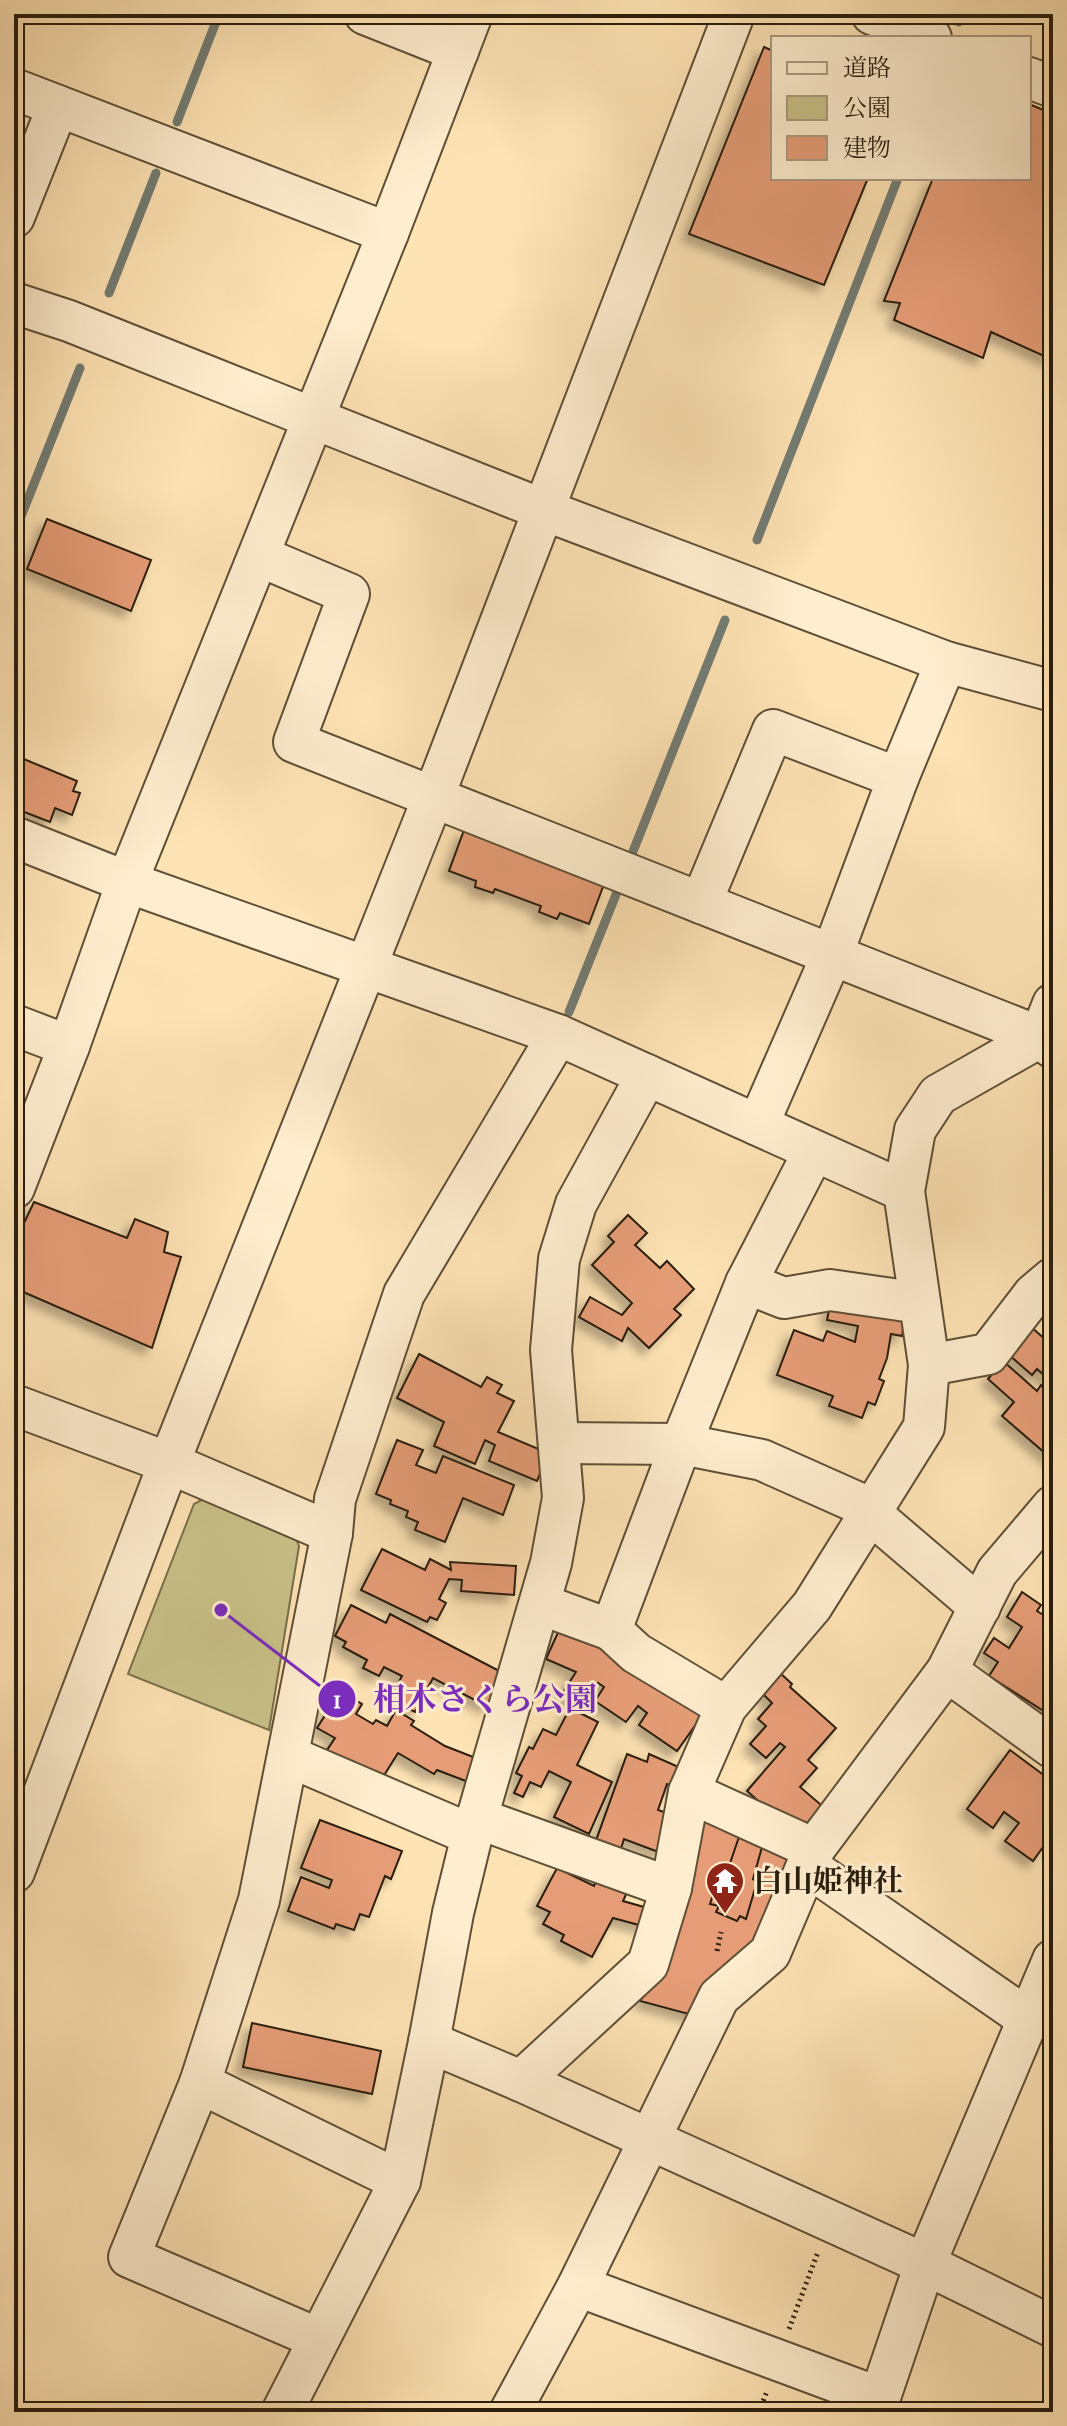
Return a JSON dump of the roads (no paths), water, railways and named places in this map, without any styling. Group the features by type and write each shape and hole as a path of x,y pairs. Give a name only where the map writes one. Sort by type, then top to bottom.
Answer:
{"street":[{"path":"365,14 458,51"},
{"path":"14,1188 69,1046 127,882 388,233 472,14"},
{"path":"14,1872 22,1827 433,798 734,14"},
{"path":"872,14 926,36"},
{"path":"14,89 388,233"},
{"path":"14,217 58,106"},
{"path":"14,303 69,321 544,510 946,662 1053,691"},
{"path":"259,556 349,594 294,742 832,955 1049,1030"},
{"path":"758,1125 832,955 898,778 946,662"},
{"path":"701,903 773,730 898,778"},
{"path":"14,837 127,882 558,1035 904,1191"},
{"path":"14,1025 69,1046"},
{"path":"521,2081 648,1964 671,1888 689,1792 726,1707 812,1606 924,1427 929,1365 904,1191 915,1130 938,1095 1049,1030"},
{"path":"319,2339 129,2257 200,2083 259,1900 332,1533 335,1499 404,1294 558,1035"},
{"path":"282,2412 400,2181 453,1913 551,1563 563,1498 551,1350 559,1259 576,1204 647,1075"},
{"path":"611,1630 746,1283 814,1151"},
{"path":"929,1365 988,1354 1034,1294 1053,1278"},
{"path":"746,1283 784,1298 830,1290 920,1303"},
{"path":"14,1405 169,1463 332,1533"},
{"path":"559,1443 681,1444 762,1460 871,1511 980,1607"},
{"path":"510,2412 578,2286 719,1997 770,1953 811,1857 947,1671 997,1572 1053,1506"},
{"path":"540,1604 611,1630 636,1653 726,1707"},
{"path":"947,1671 1053,1748"},
{"path":"288,1756 475,1826 671,1888"},
{"path":"689,1792 811,1857 1028,2019"},
{"path":"578,2286 778,2360 877,2405 925,2264 1053,1960"},
{"path":"429,2042 925,2264 1053,2327"},
{"path":"200,2083 400,2181"}],"waterway":[{"path":"177,122 219,14"},
{"path":"959,22 962,14"},
{"path":"109,293 156,173"},
{"path":"757,540 897,180"},
{"path":"14,534 80,368"},
{"path":"628,864 725,620"},
{"path":"569,1012 621,882"}],"place":[{"name":"相木さくら公園","path":"221,1610"},
{"name":"白山姫神社","path":"725,1915"}]}
